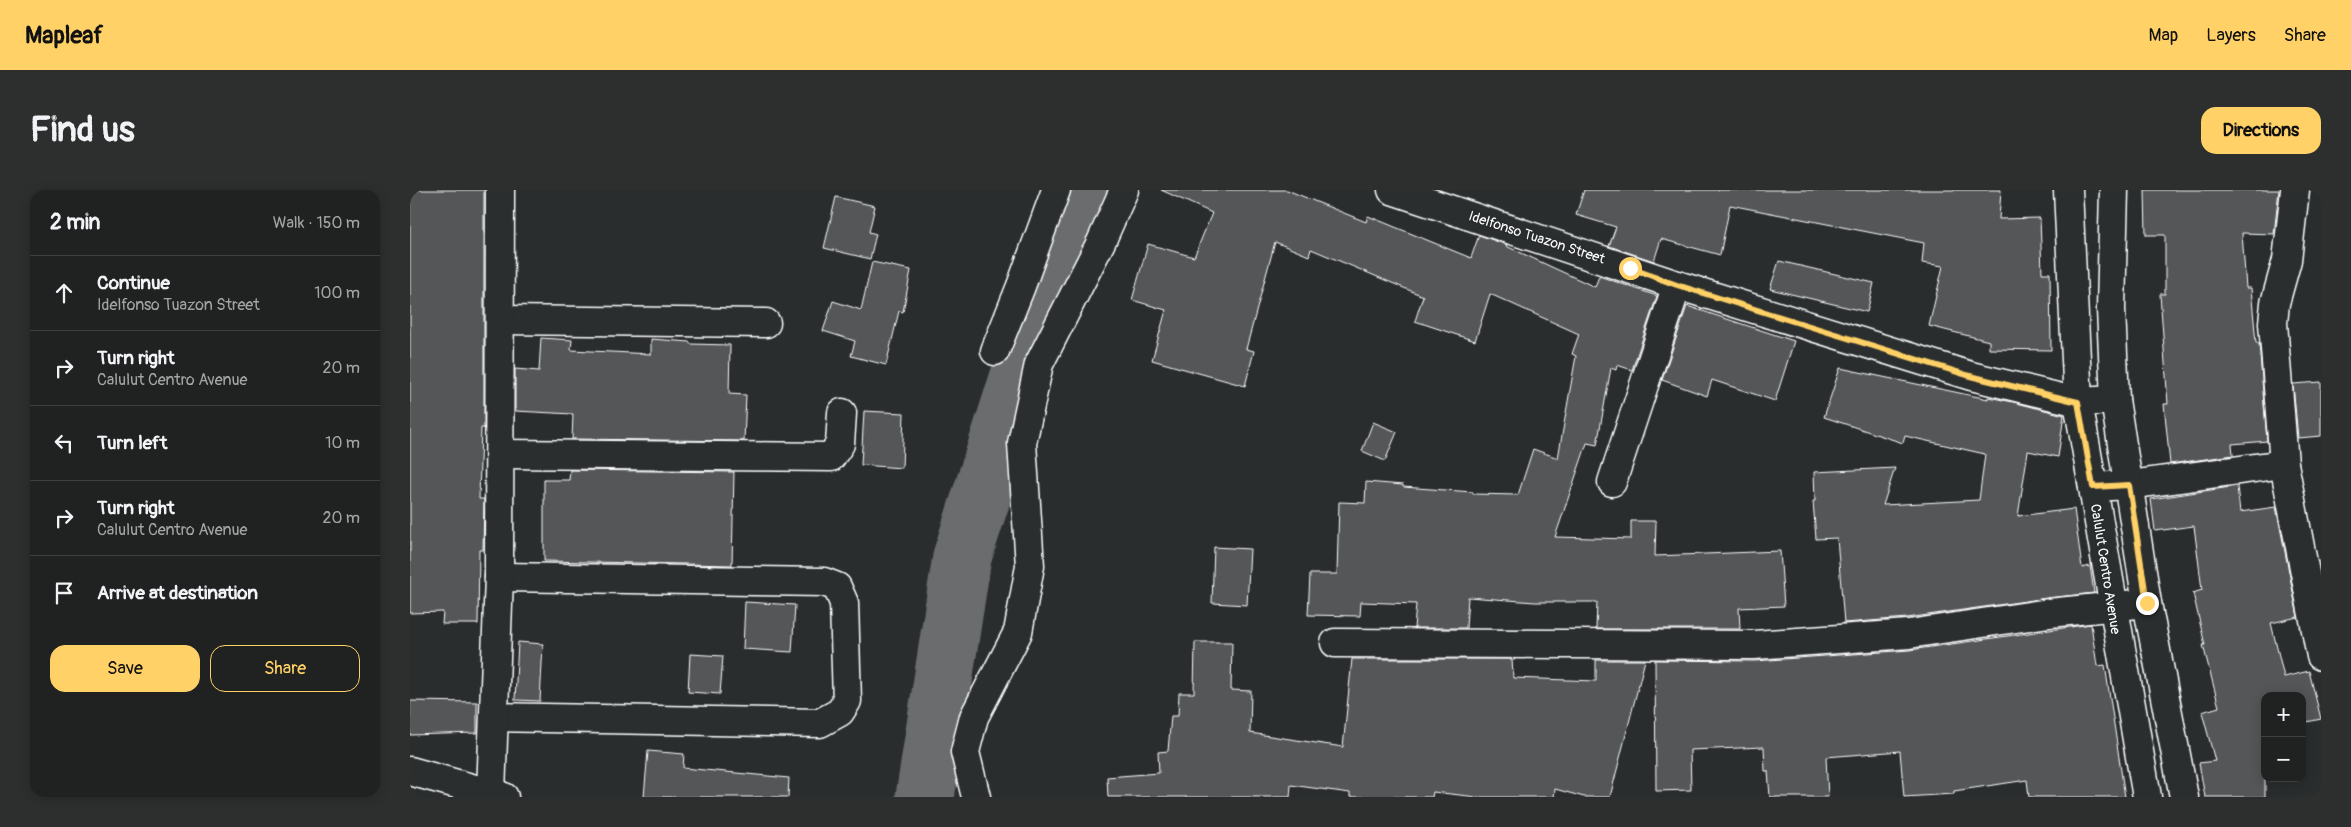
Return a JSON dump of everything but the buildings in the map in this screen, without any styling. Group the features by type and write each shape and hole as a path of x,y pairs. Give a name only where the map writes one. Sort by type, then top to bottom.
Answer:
{"street":[{"path":"410,771 498,795 495,717 499,577 500,190"},
{"path":"995,351 1022,286 1056,190"},
{"path":"976,797 965,752 974,717 1018,632 1030,566 1022,443 1039,364 1101,242 1124,190"},
{"name":"Idelfonso Tuazon Street","path":"1392,190 1677,285 1970,376 2078,402 2115,400"},
{"name":"Calulut Centro Avenue","path":"2068,190 2078,402 2146,797"},
{"path":"2114,190 2111,309 2115,400 2147,603 2184,797"},
{"path":"2295,190 2287,260 2275,303 2273,323 2284,464 2321,656"},
{"path":"1612,482 1677,285"},
{"path":"501,320 766,323"},
{"path":"500,454 831,457 840,444 842,413"},
{"path":"2093,487 2129,485 2284,464"},
{"path":"495,717 820,723 840,712 847,701 844,603 837,587 824,582 499,577"},
{"path":"1335,643 1754,645 1908,634 2049,614 2147,603"}],"waterway":[{"path":"925,797 962,557 1052,276 1091,190"}],"route":[{"path":"1630,268 1677,285 1970,376 2078,402 2093,487 2129,485 2147,603"}]}
